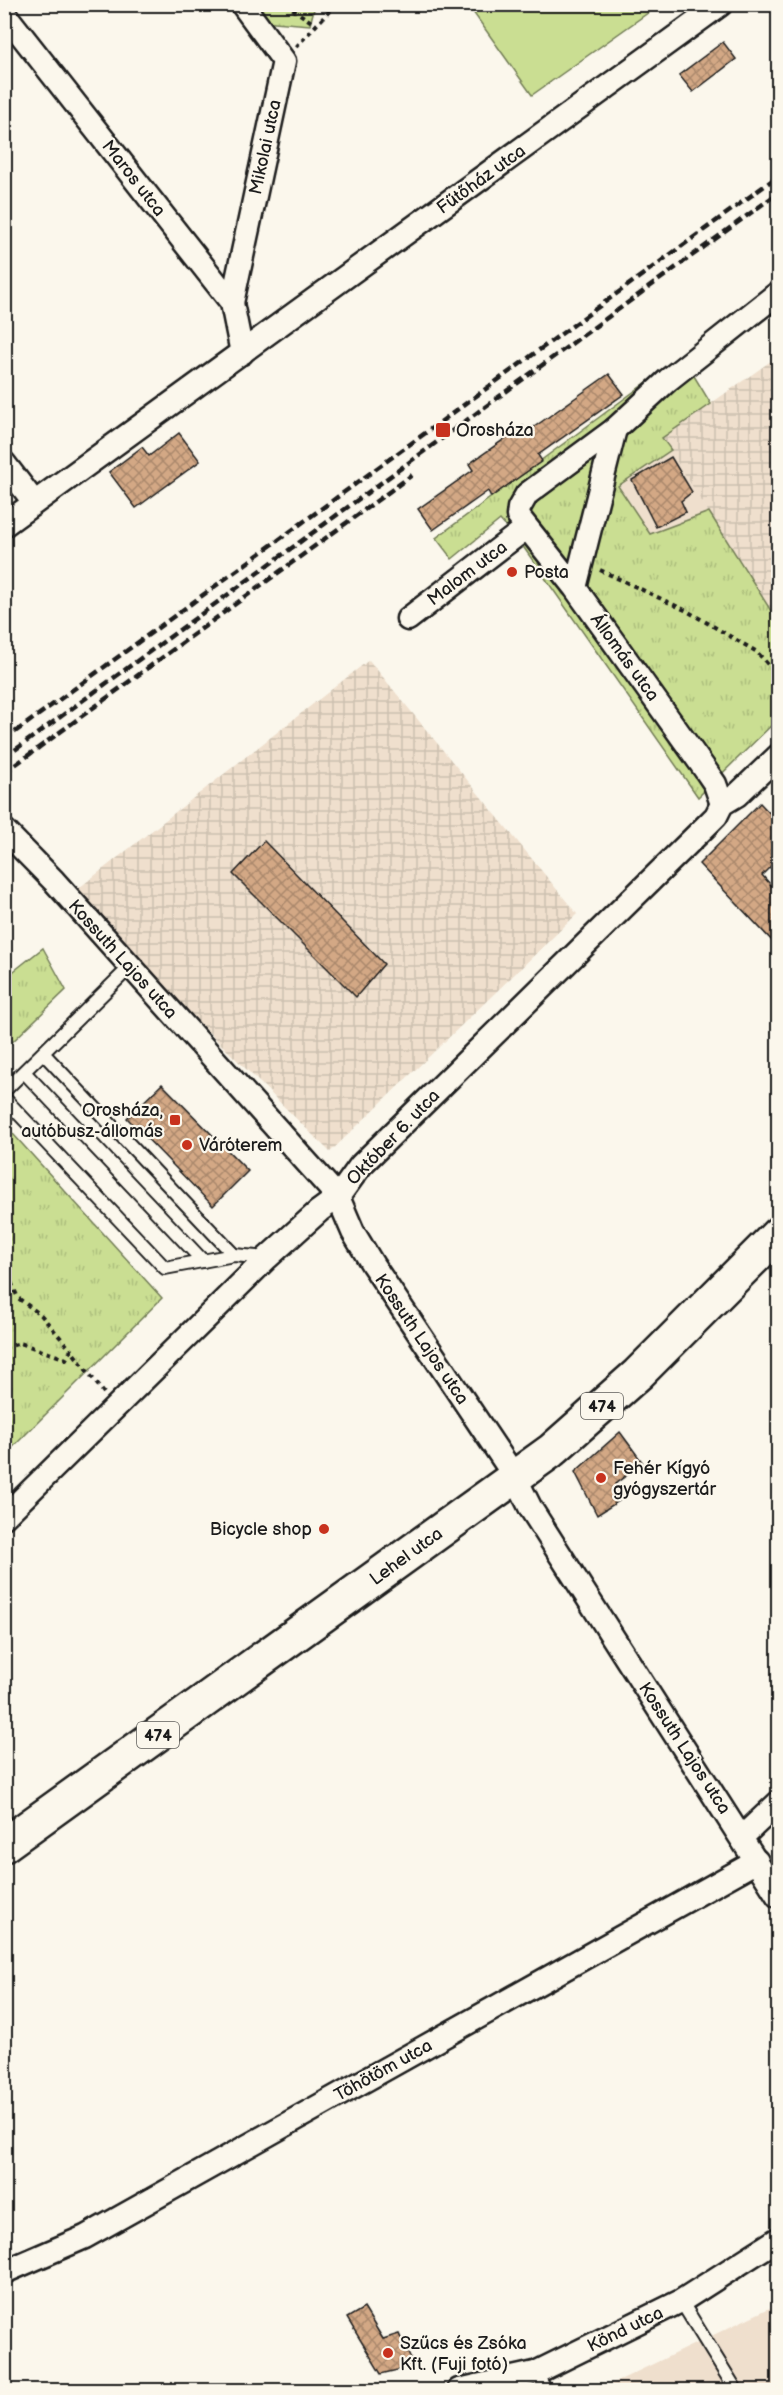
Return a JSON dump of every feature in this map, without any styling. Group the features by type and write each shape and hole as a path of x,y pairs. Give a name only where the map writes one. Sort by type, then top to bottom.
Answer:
{"main road":[{"name":"Lehel utca","path":"4,1845 564,1440 638,1374 778,1233"}],"street":[{"path":"242,4 284,61"},
{"name":"Fűtőház utca","path":"242,353 721,4"},
{"name":"Maros utca","path":"4,13 232,303 242,353"},
{"name":"Mikolai utca","path":"232,303 284,61"},
{"path":"522,522 519,508 527,494 615,429 668,380 778,293"},
{"path":"4,525 242,353"},
{"path":"575,588 615,429"},
{"path":"4,463 34,502"},
{"name":"Állomás utca","path":"522,522 575,588 704,768 715,784 722,804"},
{"name":"Malom utca","path":"408,619 522,522"},
{"name":"Október 6. utca","path":"4,1517 267,1258 318,1211 338,1197 362,1165 716,816 722,804 737,795 778,756"},
{"name":"Kossuth Lajos utca","path":"4,830 54,881 338,1197 353,1232 373,1265 515,1476 531,1509 778,1896"},
{"path":"742,1837 778,1803"},
{"name":"Töhötöm utca","path":"4,2272 85,2237 757,1861"},
{"name":"Könd utca","path":"459,2391 541,2382 681,2301 778,2239"}],"lane":[{"path":"4,1091 130,967"},
{"path":"43,1053 234,1255"},
{"path":"24,1072 203,1261"},
{"path":"4,1098 165,1268 234,1255 267,1258"},
{"path":"681,2301 736,2391"}],"path":[{"path":"285,4 316,25"},
{"path":"284,61 336,4"},
{"path":"583,562 687,611 757,652 778,676"},
{"path":"4,1266 18,1298 41,1315 116,1407"},
{"path":"4,1348 20,1343 66,1359 71,1350"}],"shaded area":[{"path":"778,356 778,622 662,438"},
{"path":"671,450 709,512 650,535 617,486"},
{"path":"369,660 577,914 330,1152 70,895"},
{"path":"778,2304 778,2390 599,2390"}],"green space":[{"path":"228,5 321,5 314,9 310,25 239,19"},
{"path":"468,5 659,5 532,95"},
{"path":"682,356 711,404 662,438 671,450 618,486 650,534 709,512 778,622 778,719 698,797 522,545 500,520 452,559 436,538"},
{"path":"43,948 66,990 5,1049 5,978"},
{"path":"4,1124 162,1298 5,1455 4,1455"}],"building":[{"path":"723,42 736,59 693,92 679,75"},
{"path":"609,374 624,394 538,455 542,461 491,497 488,491 433,530 418,509 473,470 469,464 523,426 527,432"},
{"path":"179,433 200,461 136,508 109,472 142,447 149,456"},
{"path":"671,457 692,492 681,501 686,512 656,527 632,480"},
{"path":"760,803 778,822 778,859 762,875 778,893 778,947 699,864"},
{"path":"264,841 384,964 356,997 233,874"},
{"name":"Váróterem","path":"162,1084 248,1171 213,1206 127,1118"},
{"name":"Fehér Kígyó gyógyszertár","path":"620,1432 643,1463 615,1484 625,1497 597,1515 575,1472"},
{"name":"Szűcs és Zsóka Kft. (Fuji fotó)","path":"364,2308 383,2339 399,2334 414,2366 381,2374 347,2318"}],"railway":[{"path":"4,740 778,176"},
{"path":"4,758 778,193"},
{"path":"4,773 412,475"}],"place":[{"name":"Orosháza","path":"443,430"},
{"name":"Posta","path":"512,572"},
{"name":"Orosháza, autóbusz-állomás","path":"175,1120"},
{"name":"Váróterem","path":"187,1145"},
{"name":"Fehér Kígyó gyógyszertár","path":"601,1478"},
{"name":"Bicycle shop","path":"324,1529"},
{"name":"Szűcs és Zsóka Kft. (Fuji fotó)","path":"388,2353"}]}
